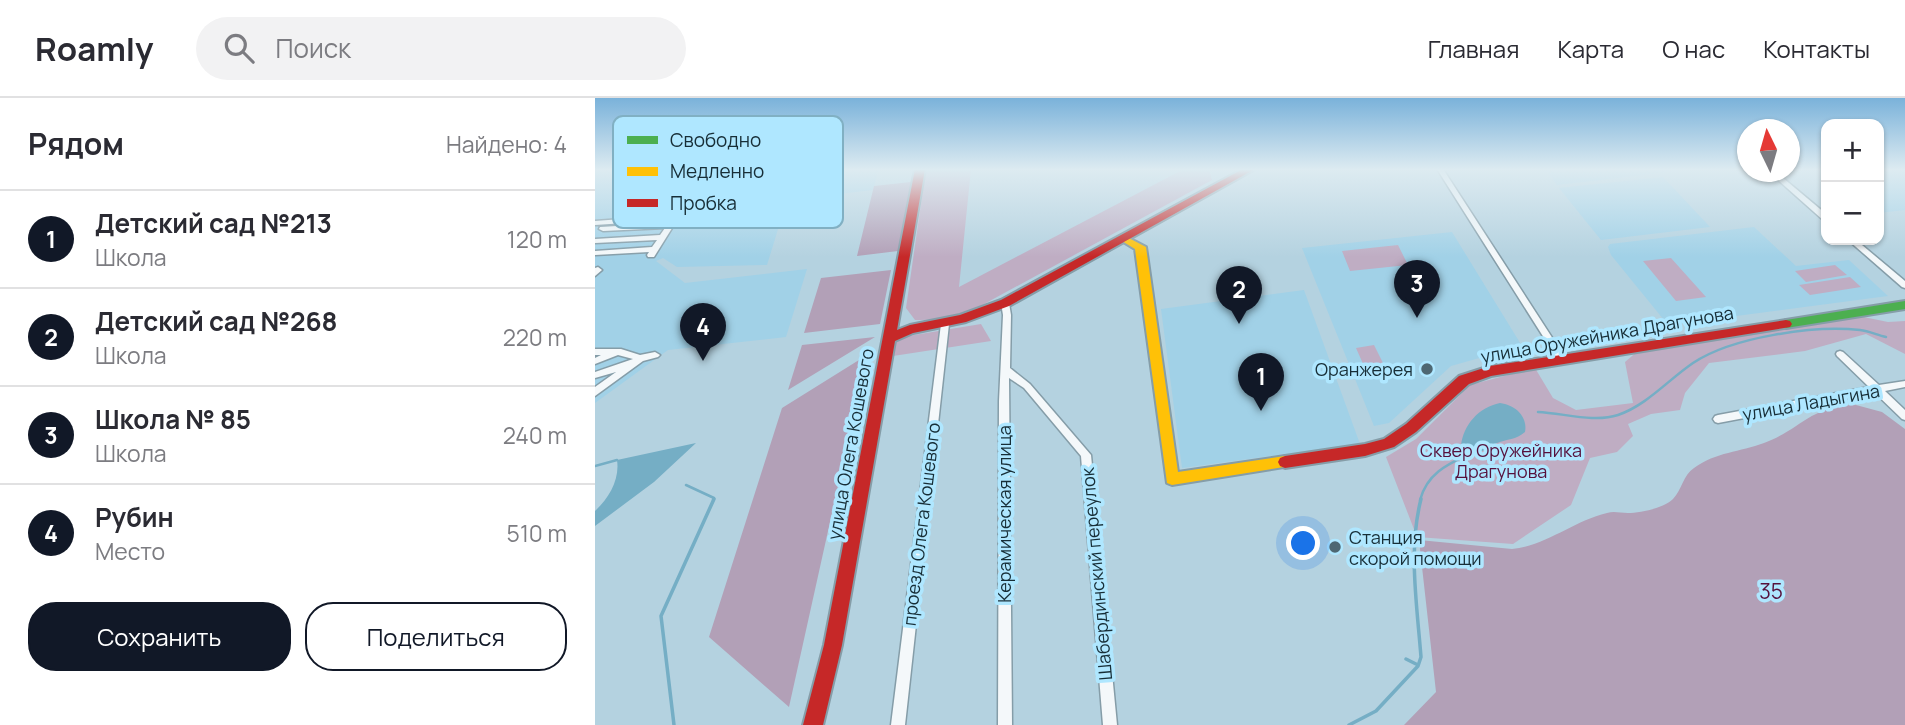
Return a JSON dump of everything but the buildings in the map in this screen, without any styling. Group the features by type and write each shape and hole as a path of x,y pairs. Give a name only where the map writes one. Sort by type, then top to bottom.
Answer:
{"street":[{"name":"улица Олега Кошевого","path":"813,725 833,645 915,198"},
{"path":"889,338 904,330 945,324 974,316 1005,303 1196,198"},
{"path":"1459,198 1561,358"},
{"path":"1803,198 1821,214"},
{"path":"595,223 613,222"},
{"path":"595,230 625,228"},
{"path":"595,253 652,252 668,228"},
{"path":"595,241 662,237"},
{"name":"улица Оружейника Драгунова","path":"1123,238 1139,247 1172,479 1365,450 1389,443 1411,428 1464,380 1490,372 1561,358 1905,305"},
{"path":"1858,245 1905,285"},
{"name":"Керамическая улица","path":"1005,303 1005,725"},
{"path":"894,313 904,323 921,327"},
{"name":"проезд Олега Кошевого","path":"898,725 945,324"},
{"path":"595,352 621,352 637,360"},
{"path":"595,360 621,352"},
{"path":"1840,354 1905,416"},
{"path":"595,375 655,355"},
{"path":"596,391 637,360"},
{"name":"Шабердинский переулок","path":"1007,371 1027,386 1086,456 1110,725"},
{"name":"улица Ладыгина","path":"1718,419 1905,384"}],"shaded area":[{"path":"595,198 613,198 613,228 778,228 767,265 677,267 663,258 656,261 685,283 807,269 786,337 668,350 595,403"},
{"path":"1567,198 1683,198 1710,227 1601,240"},
{"path":"1884,198 1905,198 1905,210 1884,212"},
{"path":"1754,227 1796,266 1849,260 1888,296 1668,325 1611,255 1608,247 1610,244"},
{"path":"1452,232 1522,346 1451,366 1389,423 1374,426 1302,248"},
{"path":"1304,290 1360,444 1182,468 1161,309"},
{"path":"1500,403 1519,412 1524,421 1525,432 1480,452 1469,454 1461,446 1469,424 1485,408"},
{"path":"696,443 654,482 595,526 595,511 609,494 615,481 617,460"}],"green space":[{"path":"871,198 908,198 898,251 857,256"},
{"path":"922,198 968,198 959,287 1128,198 1178,198 975,309 938,319 915,320 906,308"},
{"path":"1398,245 1408,265 1350,271 1342,251"},
{"path":"1671,258 1706,297 1676,301 1643,261"},
{"path":"1835,265 1847,275 1806,282 1795,271"},
{"path":"891,270 880,324 804,333 821,278"},
{"path":"1850,277 1861,287 1810,295 1799,285"},
{"name":"Сквер Оружейника Драгунова","path":"1854,315 1888,322 1905,321 1905,354 1866,334 1805,351 1709,363 1685,393 1680,410 1651,414 1628,424 1633,436 1617,452 1590,458 1571,505 1513,544 1417,537 1386,457 1416,439 1470,385 1535,368 1553,398 1576,410 1633,403 1625,362 1639,350"},
{"path":"981,324 991,341 893,356 895,341 902,337"},
{"path":"875,337 788,390 802,345"},
{"path":"1374,345 1387,371 1368,375 1356,348"},
{"path":"867,355 789,707 709,637 782,408"},
{"name":"35","path":"1856,405 1882,412 1905,429 1905,725 1404,725 1436,692 1419,540 1512,549 1537,543 1583,521 1607,513 1633,513 1652,509 1673,499 1687,475 1702,463 1719,455 1764,443 1827,409"}],"waterway":[{"path":"1538,412 1589,418 1618,415 1648,399 1693,363 1709,354 1774,335 1841,329 1886,337"},
{"path":"1420,500 1427,483 1433,477 1469,454"},
{"path":"595,466 617,460"},
{"path":"686,485 714,498 713,500"},
{"path":"674,725 661,616 714,499"},
{"path":"1349,725 1376,711 1418,666 1421,657 1414,558 1421,499"},
{"path":"1406,659 1418,665"}],"traffic: fast":[{"path":"1786,324 1905,305"}],"traffic: slow":[{"path":"1123,238 1140,247 1172,479 1285,462"}],"traffic: jam":[{"path":"813,725 833,645 915,198"},
{"path":"889,338 910,329 962,319 1005,303 1197,198"},
{"path":"1285,462 1365,450 1389,443 1411,428 1464,380 1490,371 1786,324"}],"place":[{"name":"Школа № 85","path":"1417,318"},
{"name":"Детский сад №268","path":"1239,324"},
{"name":"Рубин","path":"703,361"},
{"name":"Оранжерея","path":"1427,369"},
{"name":"Детский сад №213","path":"1261,411"},
{"name":"Станция скорой помощи","path":"1335,547"}]}
